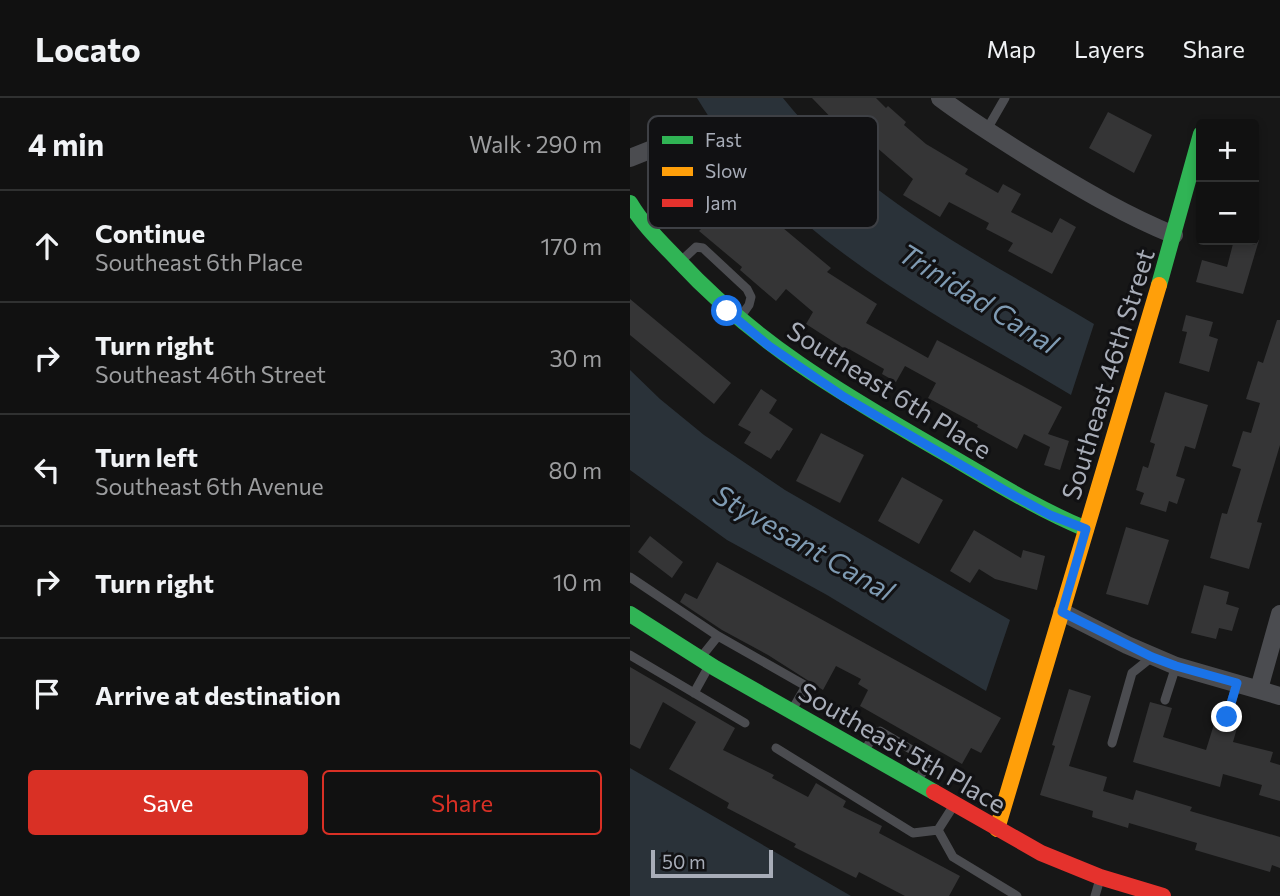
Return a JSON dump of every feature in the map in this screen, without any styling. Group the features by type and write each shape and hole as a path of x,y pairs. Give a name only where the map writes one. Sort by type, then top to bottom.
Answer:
{"street":[{"path":"940,98 986,131 1078,187 1144,223 1174,235"},
{"path":"630,158 648,151"},
{"name":"Southeast 46th Street","path":"998,829 1196,153"},
{"name":"Southeast 6th Place","path":"630,204 648,226"},
{"name":"Southeast 6th Place","path":"650,228 679,263 738,320 806,372 1004,490 1050,515 1086,529"},
{"path":"1062,612 1152,657 1280,695"},
{"name":"Southeast 5th Place","path":"630,614 705,661 1041,853 1100,877 1163,896"},
{"path":"1259,689 1280,614"}],"lane":[{"path":"986,131 1005,98"},
{"path":"679,263 696,247 703,248 747,289 751,298 749,305 738,320"},
{"path":"630,577 718,636 806,686 791,711"},
{"path":"694,693 705,661 718,636"},
{"path":"630,655 744,723"},
{"path":"1112,743 1132,673 1152,657"},
{"path":"1165,700 1176,666"},
{"path":"1227,717 1237,683"},
{"path":"864,753 876,732 880,731 927,759 928,764 916,783"},
{"path":"776,748 913,832 938,830"},
{"path":"938,830 954,805"},
{"path":"938,830 953,857 1017,896"},
{"path":"1095,896 1100,877"}],"water":[{"path":"697,98 783,98 799,116 710,116"},
{"name":"Trinidad Canal","path":"878,189 969,250 1094,324 1071,395 915,302 811,228 878,228"},
{"name":"Styvesant Canal","path":"630,370 704,435 785,490 1010,620 986,691 827,595 727,540 630,470"},
{"path":"630,768 851,896 630,896"}],"building":[{"path":"812,98 876,98 906,122 904,125 926,144 968,169 965,174 998,193 1003,184 1021,194 1011,212 1052,233 1060,218 1076,227 1052,274 1008,251 1013,243 986,229 989,223 949,202 940,217 903,195 913,179 878,149 878,116 829,116"},
{"path":"1108,112 1152,135 1134,173 1089,148"},
{"path":"783,228 831,268 827,272 877,304 866,323 928,358 937,340 1062,407 1048,434 1069,441 1060,470 1044,465 1050,447 1024,434 1017,449 928,398 936,383 905,366 896,382 882,374 884,369 849,349 848,351 806,324 813,312 786,289 776,301 740,270 742,267 699,231"},
{"path":"1233,245 1258,245 1243,294 1196,282 1202,260 1227,267"},
{"path":"630,299 731,383 714,404 630,335"},
{"path":"1186,315 1213,322 1209,336 1218,339 1209,372 1179,363 1187,332 1182,331"},
{"path":"1277,320 1280,320 1280,445 1257,522 1262,523 1249,569 1210,558 1222,513 1227,514 1241,469 1232,466 1243,431 1251,433 1260,403 1246,399 1258,361 1263,363"},
{"path":"761,389 777,400 769,413 793,429 771,459 744,443 751,432 738,425"},
{"path":"1165,392 1208,405 1195,449 1185,446 1176,476 1185,479 1177,504 1169,501 1166,512 1140,504 1144,493 1136,490 1143,466 1148,468 1155,444 1150,442"},
{"path":"821,433 864,455 840,503 796,481"},
{"path":"902,477 943,500 919,544 878,521"},
{"path":"1126,527 1169,540 1148,605 1106,594"},
{"path":"974,530 1021,558 1023,550 1045,556 1037,590 995,579 979,569 970,583 950,571"},
{"path":"650,536 683,562 672,578 638,552"},
{"path":"717,562 1001,718 981,753 971,748 962,764 860,706 868,690 858,684 861,679 836,666 823,690 680,602 685,593 697,599"},
{"path":"1204,585 1229,592 1226,604 1239,608 1232,631 1219,628 1216,639 1191,633"},
{"path":"630,667 735,728 723,750 774,775 772,778 808,797 816,783 846,801 843,807 882,826 879,833 960,876 949,896 905,896 859,872 856,878 794,847 796,844 727,808 729,803 669,769 696,722 663,702 640,749 630,744"},
{"path":"1069,689 1091,696 1069,766 1107,777 1103,791 1133,800 1136,790 1192,807 1190,811 1280,837 1280,868 1272,865 1270,872 1195,850 1197,843 1129,823 1128,828 1092,817 1093,811 1040,795"},
{"path":"1150,702 1172,708 1163,737 1206,750 1215,721 1237,728 1233,742 1273,752 1270,762 1280,765 1280,801 1259,795 1262,785 1223,774 1220,787 1133,762"}],"traffic: fast":[{"path":"1159,285 1196,152"},
{"path":"630,203 648,228"},
{"path":"648,228 707,290 737,317 832,386 991,480 1086,529"},
{"path":"630,614 715,668 934,792"}],"traffic: slow":[{"path":"997,829 1159,285"}],"traffic: jam":[{"path":"934,792 1041,853 1100,877 1163,896"}],"route":[{"path":"727,311 769,346 844,397 1004,490 1050,515 1086,529 1062,612 1152,657 1237,683 1227,717"}]}
